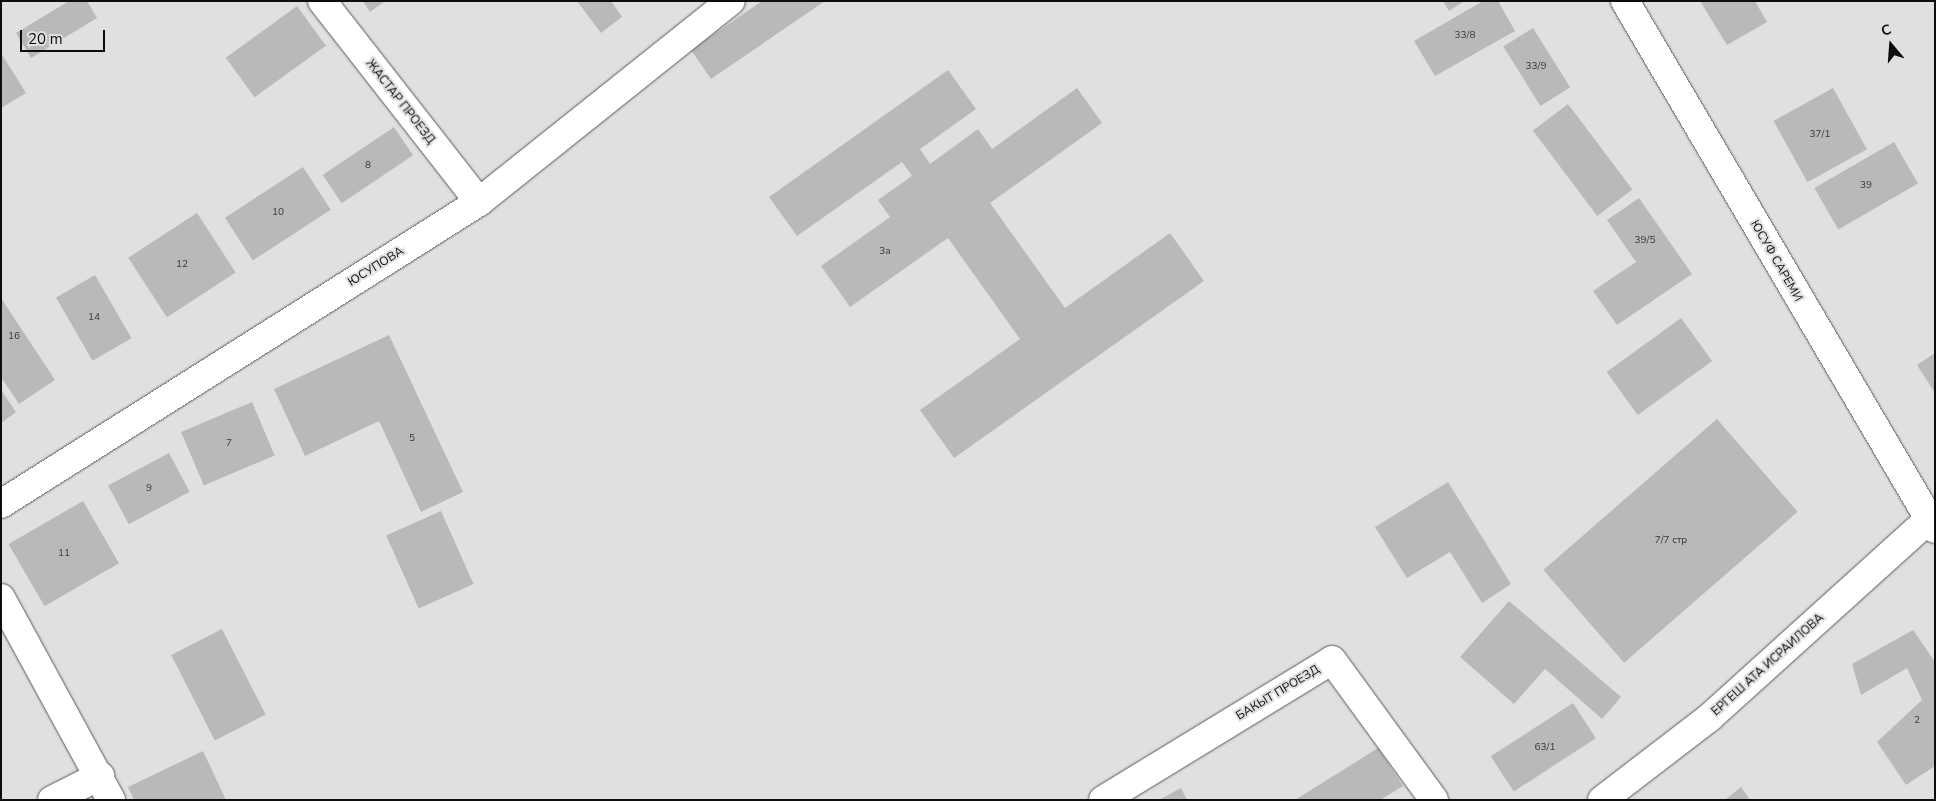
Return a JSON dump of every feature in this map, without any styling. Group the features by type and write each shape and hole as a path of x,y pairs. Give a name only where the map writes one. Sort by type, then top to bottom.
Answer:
{"street":[{"name":"ЖАСТАР ПРОЕЗД","path":"322,1 479,202"},
{"name":"ЮСУПОВА","path":"1,504 479,202 731,1"},
{"name":"ЮСУФ САРЕМИ","path":"1625,1 1931,525"},
{"name":"ЕРГЕШ АТА ИСРАИЛОВА","path":"1602,800 1709,718 1931,525"},
{"path":"1,598 106,788 52,800"},
{"name":"БАКЫТ ПРОЕЗД","path":"1103,800 1332,660 1434,800"}],"building":[{"path":"69,1 87,1 97,18 31,58 16,33"},
{"path":"363,1 385,1 370,12"},
{"path":"577,1 611,1 622,17 601,33"},
{"path":"762,1 825,1 711,79 691,50"},
{"path":"1443,1 1464,1 1449,11"},
{"path":"1483,1 1498,1 1515,31 1435,76 1414,41"},
{"path":"1700,1 1755,1 1767,22 1727,45"},
{"path":"297,6 326,46 255,97 226,58"},
{"path":"1533,28 1570,87 1540,106 1503,47"},
{"path":"1,53 26,93 1,108"},
{"path":"948,70 976,109 920,149 930,164 978,129 992,149 1077,88 1102,123 990,203 1065,308 1170,233 1204,281 954,458 920,410 1020,339 948,238 850,307 821,266 890,217 878,200 912,176 902,162 797,236 769,197"},
{"path":"1833,88 1867,149 1807,182 1774,121"},
{"path":"1568,104 1632,189 1597,216 1533,130"},
{"path":"394,127 413,155 342,203 323,175"},
{"path":"1894,142 1918,184 1838,230 1814,188"},
{"path":"303,167 331,210 253,260 225,218"},
{"path":"1639,198 1692,274 1617,325 1593,291 1636,262 1607,220"},
{"path":"197,213 236,273 167,317 128,258"},
{"path":"95,275 132,338 93,361 56,298"},
{"path":"1,298 55,380 19,404 1,377"},
{"path":"1681,318 1712,361 1638,415 1607,372"},
{"path":"389,335 463,492 421,512 379,421 305,456 274,389"},
{"path":"1935,353 1935,393 1917,365"},
{"path":"1,390 16,412 1,423"},
{"path":"252,402 275,455 204,485 181,432"},
{"path":"1717,419 1798,512 1624,663 1543,570"},
{"path":"169,453 190,492 129,524 108,485"},
{"path":"1448,482 1511,584 1482,603 1450,552 1407,578 1375,527"},
{"path":"83,501 119,563 45,606 9,544"},
{"path":"441,511 474,584 419,608 386,535"},
{"path":"1509,601 1621,697 1602,719 1545,669 1514,704 1460,657"},
{"path":"222,629 266,715 215,740 171,655"},
{"path":"1913,630 1935,662 1935,766 1906,785 1877,742 1922,700 1907,668 1861,695 1852,664"},
{"path":"1573,703 1596,738 1514,792 1491,756"},
{"path":"1378,748 1403,786 1380,800 1295,800"},
{"path":"203,751 226,800 134,800 128,787"},
{"path":"1741,787 1750,800 1725,800"},
{"path":"1181,788 1187,800 1159,800"}]}
